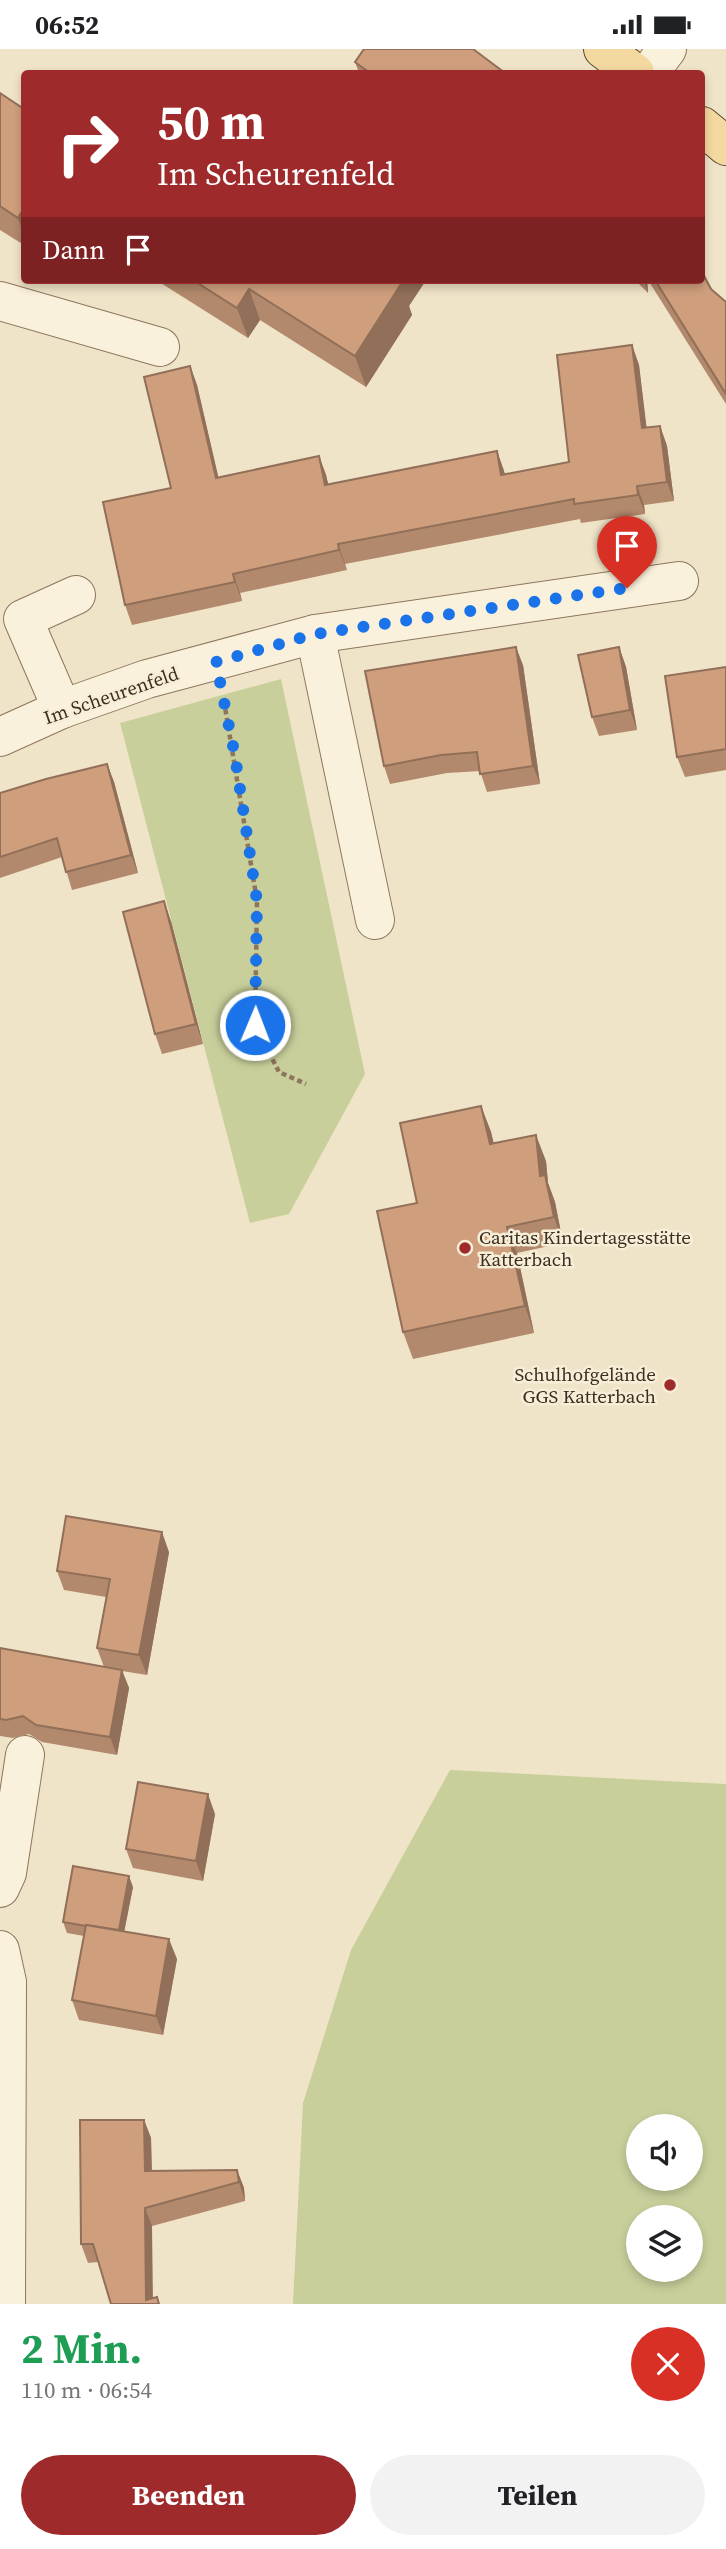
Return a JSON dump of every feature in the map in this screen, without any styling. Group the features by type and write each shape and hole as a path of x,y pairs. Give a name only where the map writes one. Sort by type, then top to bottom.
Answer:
{"main road":[{"path":"603,49 631,70"},
{"path":"705,128 726,146"}],"street":[{"path":"651,70 667,49"},
{"path":"0,300 160,347"},
{"name":"Im Scheurenfeld","path":"0,737 62,709 147,679 315,634 679,581"},
{"path":"62,709 23,619 76,595"},
{"path":"315,634 375,920"},
{"path":"0,1888 8,1873 25,1755"},
{"path":"0,1950 7,1982 6,2304"}],"path":[{"path":"216,662 235,756 257,901 255,1025 279,1072 306,1084"}],"green space":[{"path":"281,679 365,1074 289,1214 250,1223 120,723"},
{"path":"450,1770 726,1784 726,2304 293,2304 303,2103 351,1950"}],"building":[{"path":"364,49 473,49 501,70 366,70 355,62"},
{"path":"0,93 21,107 21,213 18,218 0,206"},
{"path":"705,278 711,289 726,302 726,394 657,284 705,284"},
{"path":"199,284 401,284 355,356 249,289 237,308"},
{"path":"632,345 642,428 660,426 667,482 637,486 638,495 574,504 574,499 338,544 339,550 233,574 235,582 125,605 103,502 171,488 144,377 190,366 216,478 319,456 325,485 497,451 501,475 569,462 557,355"},
{"path":"516,647 533,766 480,774 477,752 441,755 384,766 365,671"},
{"path":"619,647 630,710 592,717 578,655"},
{"path":"726,667 726,749 677,757 665,676"},
{"path":"107,764 131,855 66,872 57,838 0,857 0,793"},
{"path":"164,901 196,1024 155,1034 123,912"},
{"name":"Caritas Kindertagesstätte Katterbach","path":"481,1106 490,1144 536,1135 540,1176 545,1175 554,1217 507,1227 525,1306 403,1332 377,1211 417,1203 400,1123"},
{"path":"66,1516 162,1532 139,1655 97,1648 110,1579 57,1571"},
{"path":"0,1648 122,1670 110,1737 36,1725 23,1716 0,1719"},
{"path":"138,1782 208,1794 196,1861 126,1849"},
{"path":"73,1866 129,1876 119,1930 63,1922"},
{"path":"86,1925 169,1939 156,2016 72,2000"},
{"path":"80,2120 144,2120 145,2171 237,2170 239,2182 145,2208 146,2300 157,2297 159,2304 111,2304 93,2244 81,2244"}],"place":[{"name":"Caritas Kindertagesstätte Katterbach","path":"465,1248"},
{"name":"Schulhofgelände GGS Katterbach","path":"670,1385"}],"route":[{"path":"255,1025 257,901 235,756 216,662 315,634 627,588"}]}
